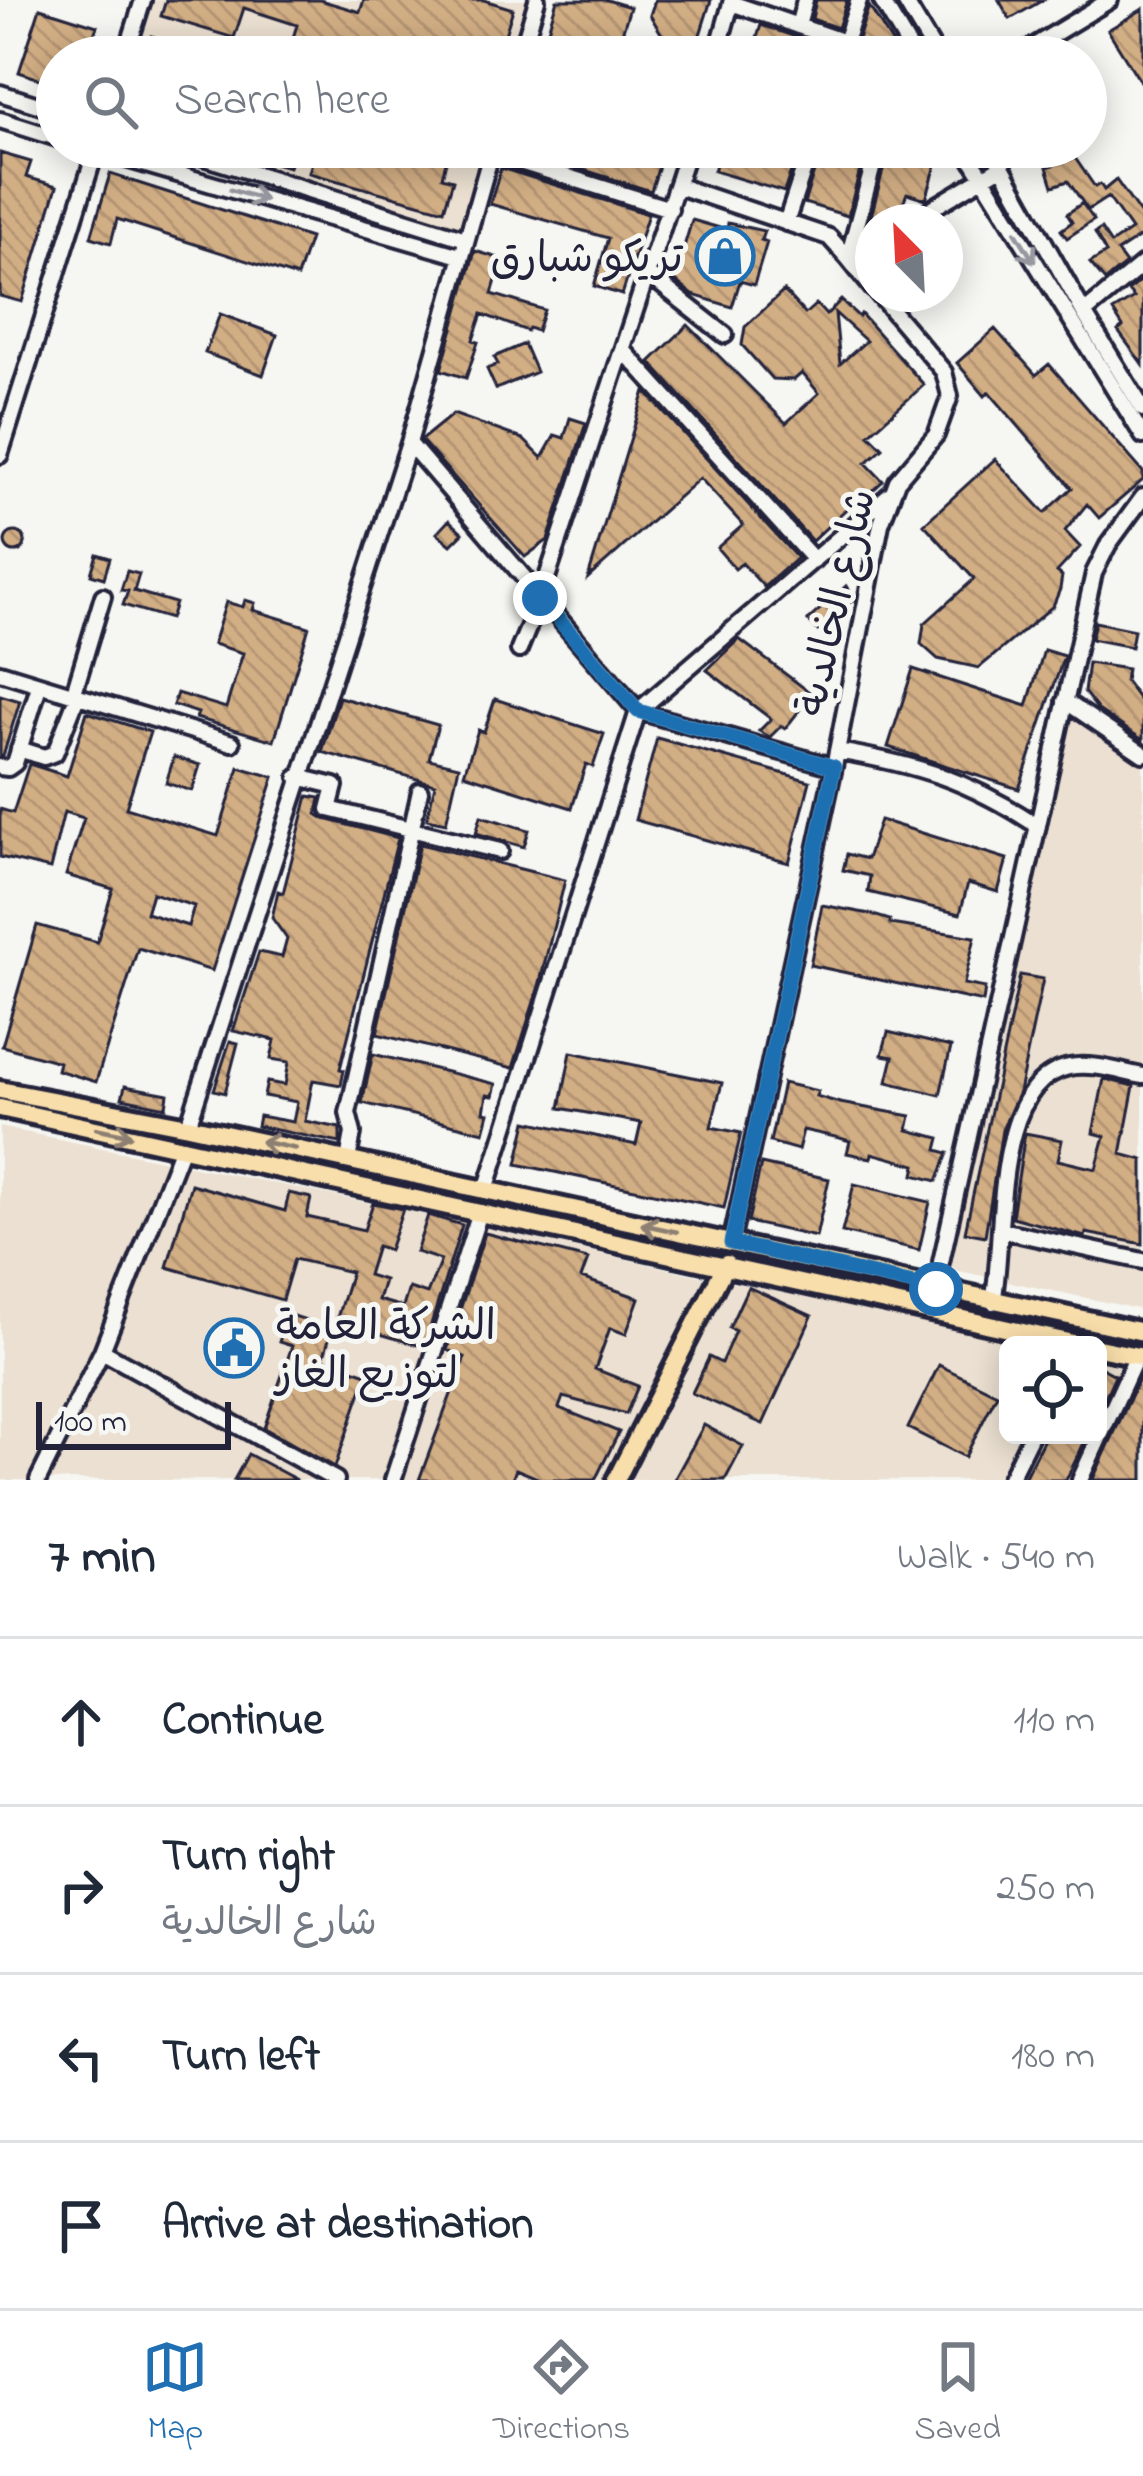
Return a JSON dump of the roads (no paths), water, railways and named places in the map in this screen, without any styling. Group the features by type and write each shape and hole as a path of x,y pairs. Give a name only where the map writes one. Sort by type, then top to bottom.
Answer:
{"main road":[{"path":"0,1090 188,1126 1143,1332"},
{"path":"0,1108 1039,1336"},
{"path":"616,1480 726,1264"},
{"path":"1107,1350 1140,1356"}],"street":[{"path":"132,36 143,0"},
{"path":"526,36 537,0"},
{"path":"799,26 805,0"},
{"path":"847,36 859,0"},
{"path":"881,0 900,36"},
{"path":"904,0 925,36"},
{"path":"1051,36 1110,0"},
{"path":"724,36 732,2 818,36"},
{"path":"0,93 36,104"},
{"path":"0,120 36,131"},
{"path":"0,455 86,168"},
{"path":"160,168 460,256"},
{"path":"239,168 466,239"},
{"path":"188,1126 409,443 487,168"},
{"path":"546,168 670,209"},
{"path":"520,650 683,168"},
{"path":"786,223 804,168"},
{"path":"848,259 872,168"},
{"path":"976,168 1143,436"},
{"path":"940,204 982,179 989,168"},
{"path":"1006,168 1084,313 1143,409"},
{"name":"شارع الخالدية","path":"678,186 829,238 855,267"},
{"path":"848,259 855,255"},
{"path":"1084,313 1143,264"},
{"path":"649,274 725,334"},
{"name":"شارع الخالدية","path":"731,1243 834,767 881,524 897,481 936,435 950,396 944,372 893,312"},
{"path":"624,351 814,560"},
{"path":"409,443 638,711 834,767"},
{"path":"486,1190 638,711 893,492"},
{"path":"941,1262 1094,573 1143,497"},
{"path":"19,749 44,757 58,751 103,596"},
{"path":"0,672 232,743"},
{"path":"0,766 14,765 39,686"},
{"path":"1065,701 1143,754"},
{"path":"837,751 941,774 1038,826"},
{"path":"298,777 335,786 329,809 500,851"},
{"path":"348,1160 353,1133 348,1113 420,790"},
{"path":"1009,807 1043,800"},
{"path":"993,1302 1000,1208 1018,1114 1034,1087 1071,1066 1143,1076"},
{"path":"38,1480 102,1351 182,1147"},
{"path":"393,1480 480,1212"},
{"path":"1001,1230 1143,1261"},
{"path":"102,1351 336,1480"},
{"path":"1080,1480 1140,1356"},
{"path":"1009,1480 1027,1444"}],"place":[{"name":"تريكو شبارق","path":"725,256"},
{"name":"الشركة العامة لتوزيع الغاز","path":"234,1348"}]}
